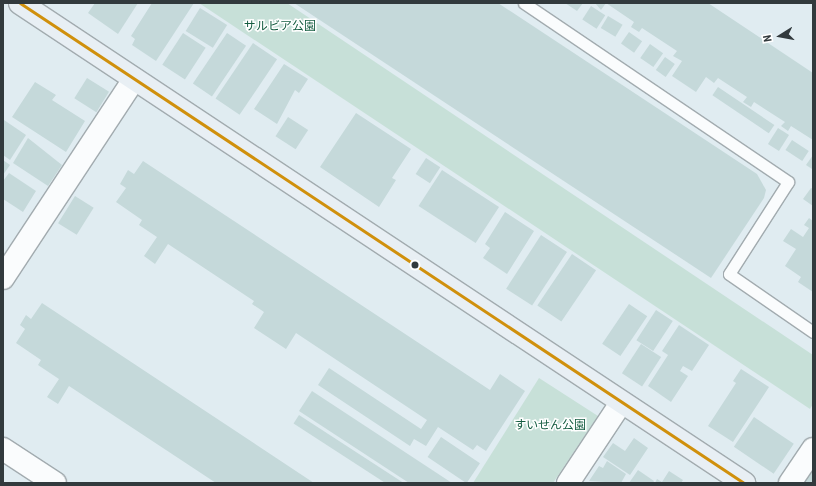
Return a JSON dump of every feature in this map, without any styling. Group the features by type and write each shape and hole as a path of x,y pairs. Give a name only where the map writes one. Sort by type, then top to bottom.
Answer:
{"street":[{"path":"20,3 744,483"},
{"path":"3,278 134,79"},
{"path":"568,483 622,403"},
{"path":"790,483 813,448"},
{"path":"3,449 55,483"}],"lane":[{"path":"524,3 788,182 729,274 813,332"}],"green space":[{"name":"サルビア公園","path":"199,3 287,3 813,355 813,404 810,409"},
{"name":"すいせん公園","path":"539,378 598,416 553,483 473,483"}],"building":[{"path":"95,3 138,3 118,34 88,13"},
{"path":"152,3 194,3 156,61 132,45 135,39 131,36"},
{"path":"294,3 498,3 757,174 766,190 764,198 711,278"},
{"path":"565,3 583,3 577,11"},
{"path":"595,3 606,3 601,10"},
{"path":"606,3 708,3 813,73 813,140 791,126 788,131 781,126 785,122 754,102 751,107 743,102 747,97 718,78 714,83 706,77 696,92 672,76 682,61 673,56 677,51 642,28 639,32 631,27 634,22"},
{"path":"591,6 605,15 597,29 582,19"},
{"path":"200,8 227,25 213,48 186,31"},
{"path":"608,16 623,25 615,37 601,28"},
{"path":"629,32 642,41 634,53 621,43"},
{"path":"183,33 206,48 185,80 162,65"},
{"path":"227,33 246,46 212,96 193,84"},
{"path":"253,43 277,59 240,115 216,99"},
{"path":"650,44 663,53 653,67 640,58"},
{"path":"665,57 675,64 666,77 656,70"},
{"path":"284,64 308,79 299,93 295,90 277,124 254,109"},
{"path":"87,78 109,92 96,112 74,98"},
{"path":"35,82 56,95 52,100 85,121 66,152 12,117"},
{"path":"718,87 774,125 769,133 712,95"},
{"path":"356,113 411,149 392,178 396,180 379,207 320,167"},
{"path":"288,117 308,130 296,149 275,136"},
{"path":"4,120 26,135 10,160 3,155"},
{"path":"778,128 789,135 779,151 768,144"},
{"path":"28,138 62,165 48,186 13,163"},
{"path":"792,140 809,151 802,161 785,150"},
{"path":"813,155 813,168 812,169 806,165"},
{"path":"426,158 440,167 430,183 416,174"},
{"path":"3,160 10,165 3,175"},
{"path":"143,161 490,390 500,374 525,391 486,451 477,445 473,450 438,427 426,446 414,439 410,446 318,385 329,368 421,429 427,420 296,333 286,349 254,328 264,312 252,304 254,301 168,244 155,264 144,256 157,237 139,225 142,220 116,202 126,188 120,184 128,170 134,174"},
{"path":"442,170 499,207 476,243 419,206"},
{"path":"9,173 36,191 23,212 3,199 3,181"},
{"path":"811,188 813,189 813,206 803,199"},
{"path":"75,196 94,208 77,235 58,223"},
{"path":"505,212 534,231 507,274 483,258 490,248 485,244"},
{"path":"809,218 813,221 813,292 798,282 801,277 785,266 796,249 783,241 791,229 803,237 809,228 804,225"},
{"path":"541,235 567,252 532,306 506,289"},
{"path":"572,254 596,270 561,322 537,305"},
{"path":"42,303 314,483 216,483 69,386 58,404 47,397 59,379 38,365 41,360 16,343 25,329 20,325 26,315 31,319"},
{"path":"629,304 647,316 620,356 602,344"},
{"path":"656,310 673,321 653,351 636,340"},
{"path":"679,325 709,345 692,371 683,366 680,371 688,376 671,402 648,386 668,355 662,351"},
{"path":"641,344 661,357 642,386 622,373"},
{"path":"741,369 769,387 733,442 708,426 736,383 733,381"},
{"path":"312,391 452,483 409,483 299,411"},
{"path":"299,415 402,482 385,483 294,423"},
{"path":"754,417 794,444 774,474 734,447"},
{"path":"441,437 480,463 466,483 428,457"},
{"path":"634,438 648,448 630,475 603,457 613,443 625,451"},
{"path":"607,461 626,474 621,483 589,481 599,466 603,468"},
{"path":"813,469 813,483 804,483"},
{"path":"638,470 654,481 653,483 629,483"},
{"path":"669,471 683,480 681,483 655,483 657,479 662,482"}],"transit line":[{"path":"20,3 744,483"}]}
